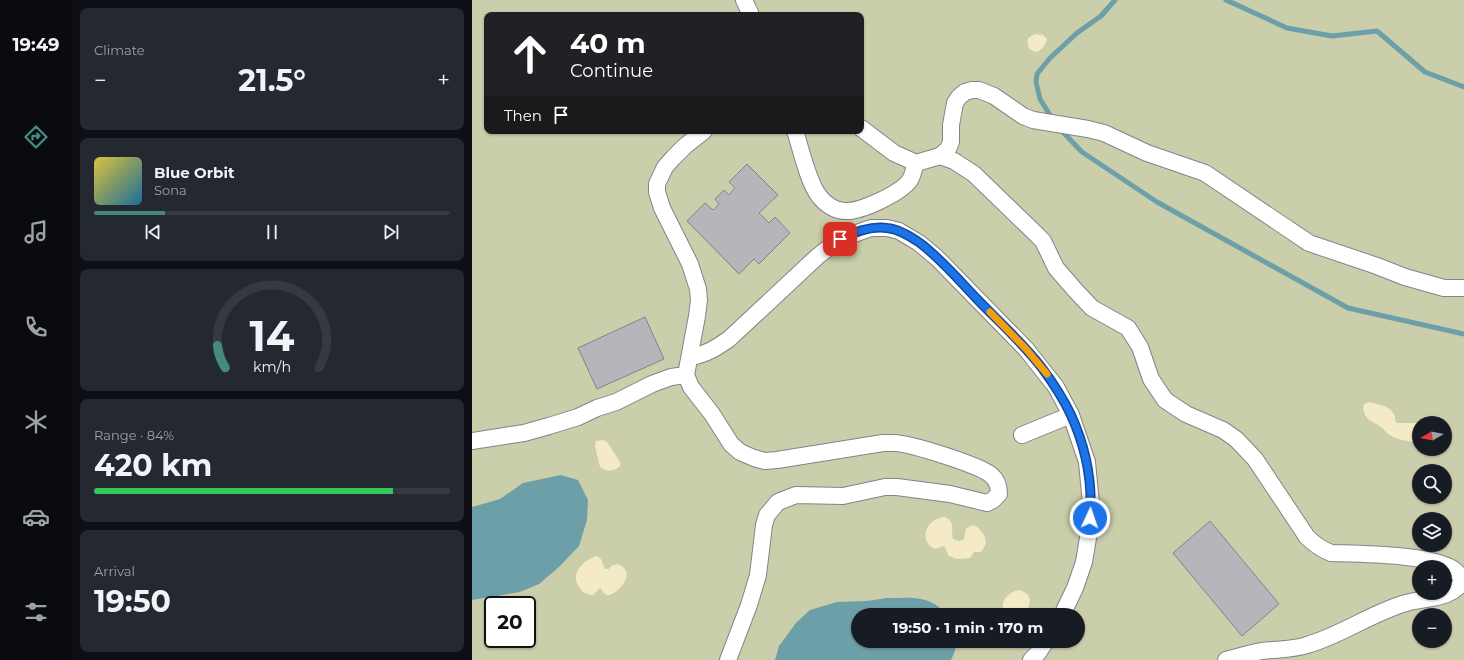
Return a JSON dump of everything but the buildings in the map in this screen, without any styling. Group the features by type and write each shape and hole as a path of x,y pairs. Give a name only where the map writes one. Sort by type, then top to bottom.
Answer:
{"lane":[{"path":"744,0 750,12"},
{"path":"864,130 894,153 916,163 940,156 948,149 951,142 951,125 955,103 965,92 979,90 994,96 1023,116 1040,121 1088,128 1104,133 1147,153 1204,173 1309,243 1405,277 1444,288 1464,288"},
{"path":"700,134 685,146 665,167 658,184 657,192 662,208 690,264 698,289 699,300 697,316 686,375 691,387 712,414 731,444 740,452 765,461 883,443 896,443 912,446 985,470 993,476 999,486 999,494 987,503 950,494 897,486 885,487 844,496 796,495 778,502 767,515 764,525 758,575 749,605 728,660"},
{"path":"796,134 814,189 820,197 835,209 845,211 856,210 893,194 910,181 916,163"},
{"path":"940,156 954,161 974,174 1036,234 1042,241 1056,268 1092,308 1128,328 1140,347 1151,379 1165,400 1186,414 1223,430 1236,439 1255,459 1315,545 1322,550 1331,553 1396,556 1435,562 1453,570 1464,580 1459,588 1453,592 1442,596 1406,603 1382,611 1331,636 1308,645 1291,649 1261,651 1226,660"},
{"path":"690,357 709,352 729,339 802,273 818,256 840,239 871,228 887,228 899,231 919,242 937,258 1030,354 1056,387 1071,415 1088,462 1091,504 1084,562 1075,588 1065,608"},
{"path":"472,442 524,433 578,417 597,408 616,402 652,384 671,377 686,375"},
{"path":"1022,435 1071,415"}],"green space":[{"path":"472,0 1464,0 1464,660 472,660"}],"sand":[{"path":"1035,34 1043,35 1047,39 1043,47 1037,52 1029,48 1028,43 1028,38"},
{"path":"1370,402 1384,406 1392,411 1397,423 1412,423 1412,442 1395,438 1371,421 1364,413 1364,404"},
{"path":"603,440 607,442 620,462 620,466 615,469 605,470 600,467 595,446 596,441"},
{"path":"945,517 952,524 953,539 960,541 964,539 966,528 973,525 980,529 985,537 986,543 981,552 974,552 970,558 957,559 949,556 944,546 935,549 930,545 926,540 926,530 933,521"},
{"path":"597,556 601,559 605,569 609,569 611,566 617,564 624,567 626,572 624,583 611,595 607,595 600,588 593,595 587,594 582,591 577,583 576,578 579,568 587,561"},
{"path":"1019,590 1027,594 1030,600 1028,608 1003,608 1003,603 1007,596"}],"water":[{"path":"561,475 578,480 588,500 587,520 579,546 559,567 539,584 520,592 496,596 484,596 484,598 472,600 472,507 500,499 523,483"},
{"path":"887,598 911,598 927,600 940,608 851,608 851,648 955,648 951,660 775,660 779,646 796,623 810,610 837,602 867,601"}],"waterway":[{"path":"1053,120 1040,99 1036,82 1037,74 1050,58 1077,33 1101,16 1115,0"},
{"path":"1226,0 1287,28 1332,36 1377,31 1425,72 1464,87"},
{"path":"1059,128 1082,152 1157,202 1348,308 1464,334"}],"slow traffic":[{"path":"990,312 1026,349 1047,374"}],"route":[{"path":"840,239 871,228 887,228 899,231 919,242 937,258 1026,349 1056,387 1071,415 1078,433 1088,462 1091,504 1090,518"}]}
